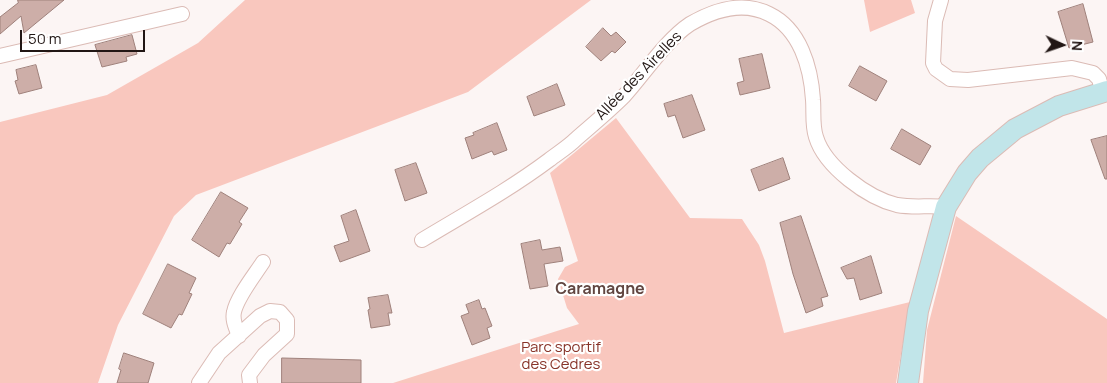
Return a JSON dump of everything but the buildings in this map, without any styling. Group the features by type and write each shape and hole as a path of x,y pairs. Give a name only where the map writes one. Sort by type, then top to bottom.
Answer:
{"street":[{"path":"908,383 918,311 946,207 967,173 980,158 1015,129 1059,106 1102,93 1099,79 1093,73 1072,68 968,80 950,79 936,69 933,63 936,21 941,0"},
{"name":"Allée des Airelles","path":"422,240 518,183 574,142 623,97 676,36 689,25 705,16 742,7 756,8 771,15 786,24 795,36 804,55 810,78 816,138 822,151 847,178 878,198 898,205 946,207"},
{"path":"0,56 182,14"},
{"path":"239,336 234,320 234,311 263,262"},
{"path":"199,383 219,353 260,316 270,311 280,312 287,320 286,334 264,355 249,374 250,383"}],"green space":[{"path":"245,0 591,0 468,92 196,195 174,216 118,325 98,383 0,383 0,122 107,95 198,43"},
{"path":"864,0 911,0 915,13 870,32"},
{"name":"Parc sportif des Cèdres","path":"616,118 690,218 742,219 759,245 765,261 784,333 910,302 896,383 393,383 579,324 567,308 558,279 565,267 578,261 550,173"},
{"path":"956,216 1107,319 1107,383 923,383 927,330"}],"district":[{"name":"Caramagne","path":"600,290"}]}
